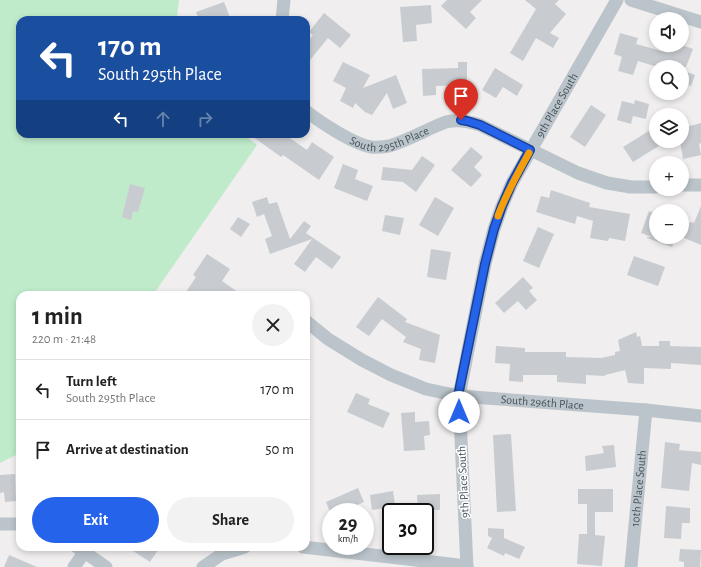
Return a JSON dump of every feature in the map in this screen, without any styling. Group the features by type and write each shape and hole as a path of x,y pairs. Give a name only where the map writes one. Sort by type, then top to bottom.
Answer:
{"street":[{"path":"282,16 284,0"},
{"name":"9th Place South","path":"467,566 458,396 485,264 494,229 512,183 617,0"},
{"path":"631,0 701,22"},
{"name":"South 295th Place","path":"310,114 331,128 369,147 388,146 438,125 454,120 467,121 480,125 578,173 607,183 631,187 649,187"},
{"path":"689,185 701,185"},
{"name":"South 296th Place","path":"310,325 328,339 355,356 392,375 426,389 458,396 646,410 701,416"},
{"name":"10th Place South","path":"631,567 646,410"},
{"path":"0,524 16,524"},
{"path":"310,548 467,566"},
{"path":"74,567 82,551"},
{"path":"86,551 106,567"},
{"path":"203,567 222,554 232,551"}],"green space":[{"path":"0,0 179,0 177,16 16,16 16,138 248,138 257,145 156,291 16,291 16,455 0,463"}],"building":[{"path":"447,0 482,0 470,12 476,18 466,29 441,6"},
{"path":"525,0 559,0 555,4 566,14 550,33 559,38 553,48 536,38 523,61 510,53 536,9"},
{"path":"224,2 229,16 198,16 196,12"},
{"path":"431,5 432,23 416,25 417,41 403,42 400,7"},
{"path":"324,13 351,35 340,48 328,38 310,60 310,39 313,35 310,31"},
{"path":"620,33 638,38 636,44 649,48 649,52 689,52 689,48 693,49 689,60 649,60 649,64 638,61 633,75 618,71 622,57 614,54"},
{"path":"343,62 370,75 363,88 396,75 407,103 393,109 387,93 372,115 365,112 355,103 353,108 340,101 346,88 333,81"},
{"path":"458,62 467,62 467,85 436,86 436,95 423,96 422,69 458,68"},
{"path":"495,68 523,85 517,96 503,87 496,98 482,90"},
{"path":"689,73 695,75 691,86 689,85"},
{"path":"635,100 649,104 646,119 633,116 631,124 617,120 622,101 634,104"},
{"path":"591,105 606,115 585,147 570,137"},
{"path":"701,123 701,143 699,144 701,155 689,158 689,156 682,156 681,148 689,148 689,126"},
{"path":"649,131 649,148 656,148 633,162 623,147"},
{"path":"255,138 290,138 307,150 312,142 334,157 319,180 283,155 281,157"},
{"path":"471,147 483,157 474,167 482,175 471,187 451,170"},
{"path":"422,156 435,165 416,192 403,182 381,180 383,167 412,170"},
{"path":"343,164 358,170 355,179 373,186 367,201 334,188"},
{"path":"130,184 145,188 138,212 133,211 131,220 122,217"},
{"path":"551,190 590,203 589,207 630,214 625,241 609,238 608,241 590,238 593,221 577,216 575,224 536,212 541,196 549,198"},
{"path":"267,197 269,204 277,202 290,239 304,221 311,226 306,233 341,257 332,269 316,257 305,272 294,264 312,239 270,254 265,239 272,236 264,214 257,217 252,202"},
{"path":"435,197 454,208 438,236 419,225"},
{"path":"701,206 701,245 689,240 689,223 694,223"},
{"path":"649,211 649,236 641,233"},
{"path":"385,215 404,218 400,235 382,231"},
{"path":"238,217 250,224 241,237 230,229"},
{"path":"538,227 554,234 539,268 523,261"},
{"path":"664,244 673,244 672,247"},
{"path":"431,249 451,252 446,280 427,277"},
{"path":"207,254 230,269 222,281 236,291 187,291 196,277 193,275"},
{"path":"634,256 665,267 658,286 627,275"},
{"path":"523,277 533,288 529,291 537,300 526,310 518,301 504,313 495,303"},
{"path":"378,297 407,319 405,322 440,335 435,363 419,360 421,349 403,342 406,337 382,319 369,336 356,327"},
{"path":"636,332 637,337 640,336 642,346 659,346 659,341 670,341 670,346 701,347 701,365 671,363 671,369 644,368 644,384 628,383 625,370 605,376 586,375 586,384 557,382 557,375 523,375 523,382 509,381 510,364 495,363 496,346 525,348 525,352 566,352 566,357 601,358 615,355 615,352 620,351 618,340"},
{"path":"356,393 370,399 368,404 390,413 383,428 347,412"},
{"path":"415,412 415,422 429,421 430,435 424,436 425,450 404,451 401,413"},
{"path":"511,434 516,511 497,512 493,435"},
{"path":"665,442 680,444 679,450 701,452 701,465 692,463 689,491 661,488"},
{"path":"614,445 616,467 586,471 585,456 604,453 602,446"},
{"path":"15,474 16,501 5,502 4,492 0,493 0,475"},
{"path":"358,488 364,502 326,503"},
{"path":"578,489 613,489 613,512 595,512 595,535 605,536 602,566 577,564 579,534 587,534 587,504 578,504"},
{"path":"393,491 395,503 382,503 382,509 374,510 374,503 371,503 370,495"},
{"path":"440,494 440,510 434,510 434,503 417,503 417,495"},
{"path":"666,506 690,508 690,523 682,523 681,539 664,538"},
{"path":"488,528 504,529 504,538 525,547 519,559 505,553 504,556 487,548 492,538 488,536"},
{"path":"680,549 701,550 700,567 684,567 684,562 679,561"},
{"path":"133,551 157,551 150,562"},
{"path":"9,555 37,567 4,567"}],"slow traffic":[{"path":"498,216 512,183 529,153"}],"route":[{"path":"459,412 458,396 485,264 494,229 512,183 530,150 480,125 461,120"}]}
